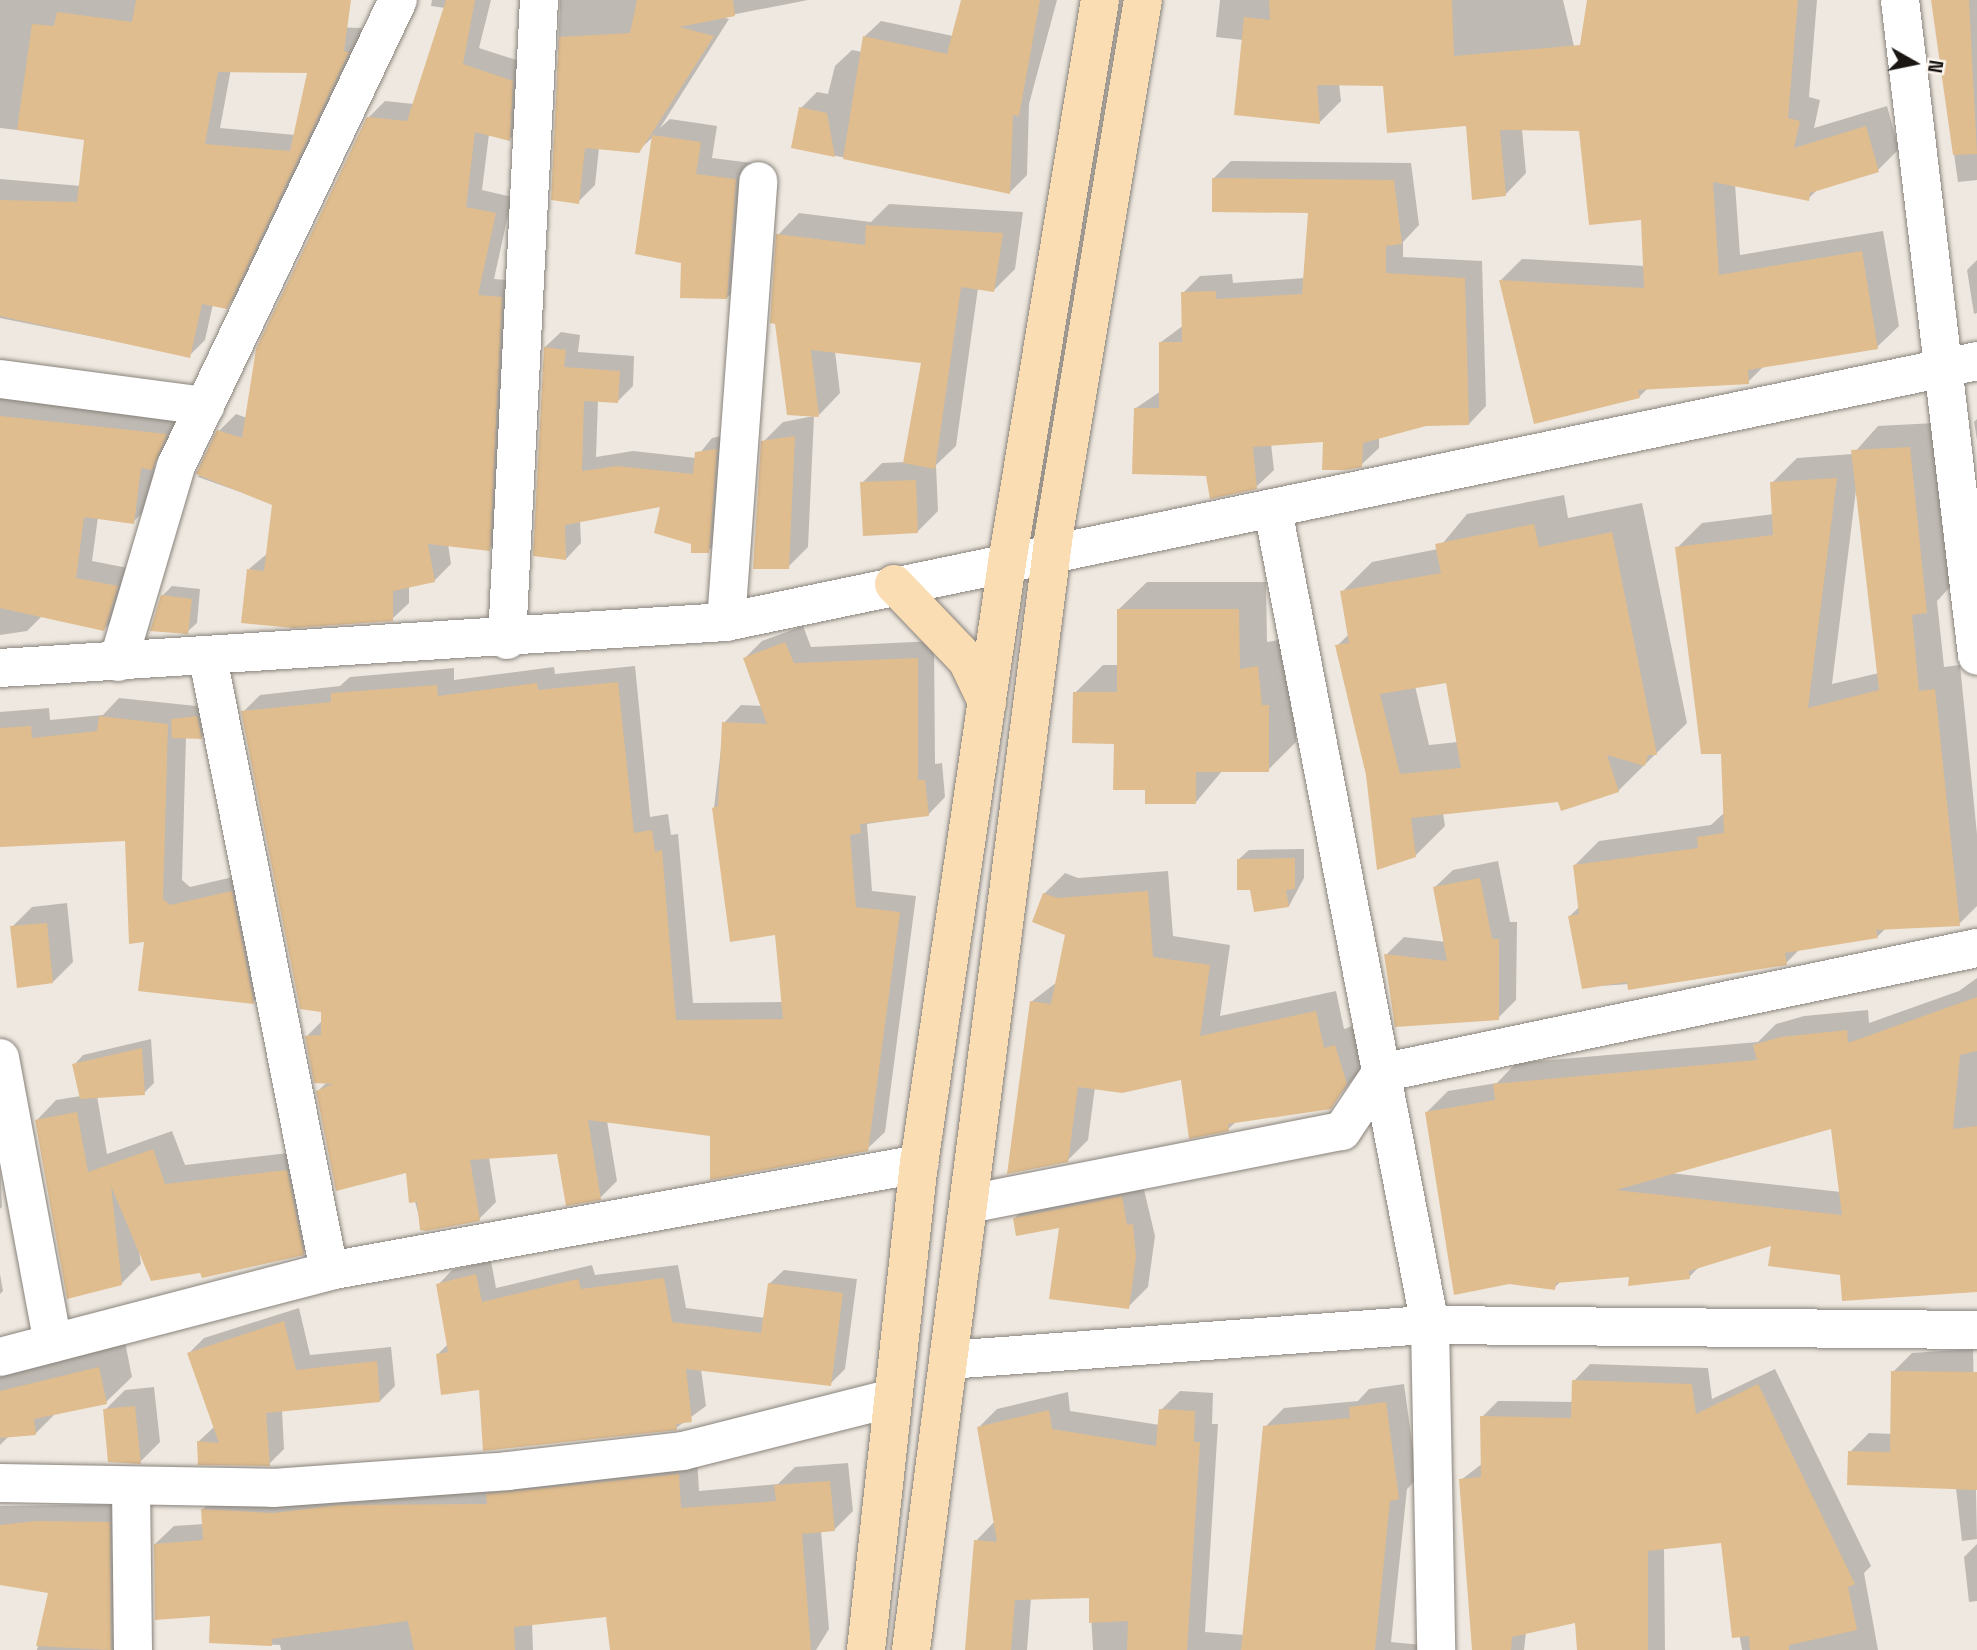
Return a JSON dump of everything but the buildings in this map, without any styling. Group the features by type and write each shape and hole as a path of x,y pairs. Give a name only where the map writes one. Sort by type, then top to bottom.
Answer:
{"main road":[{"path":"866,1650 889,1399 919,1164 1007,563 1100,0"},
{"path":"911,1650 1051,556 1143,0"},
{"path":"894,584 967,660 987,702"}],"street":[{"path":"118,662 176,466 398,0"},
{"path":"508,640 540,0"},
{"path":"1900,0 1961,365 1977,655"},
{"path":"726,622 758,181"},
{"path":"0,668 508,640 726,622 894,584 1051,556 1961,365"},
{"path":"0,379 205,407"},
{"path":"1273,510 1430,1325 1436,1650"},
{"path":"208,658 329,1271"},
{"path":"968,1204 1342,1131 1381,1073 1977,948"},
{"path":"0,1058 53,1343"},
{"path":"0,1357 329,1271 919,1164"},
{"path":"948,1360 1430,1325 1977,1330"},
{"path":"0,1483 273,1488 656,1454 889,1399"},
{"path":"131,1487 133,1650"}]}
